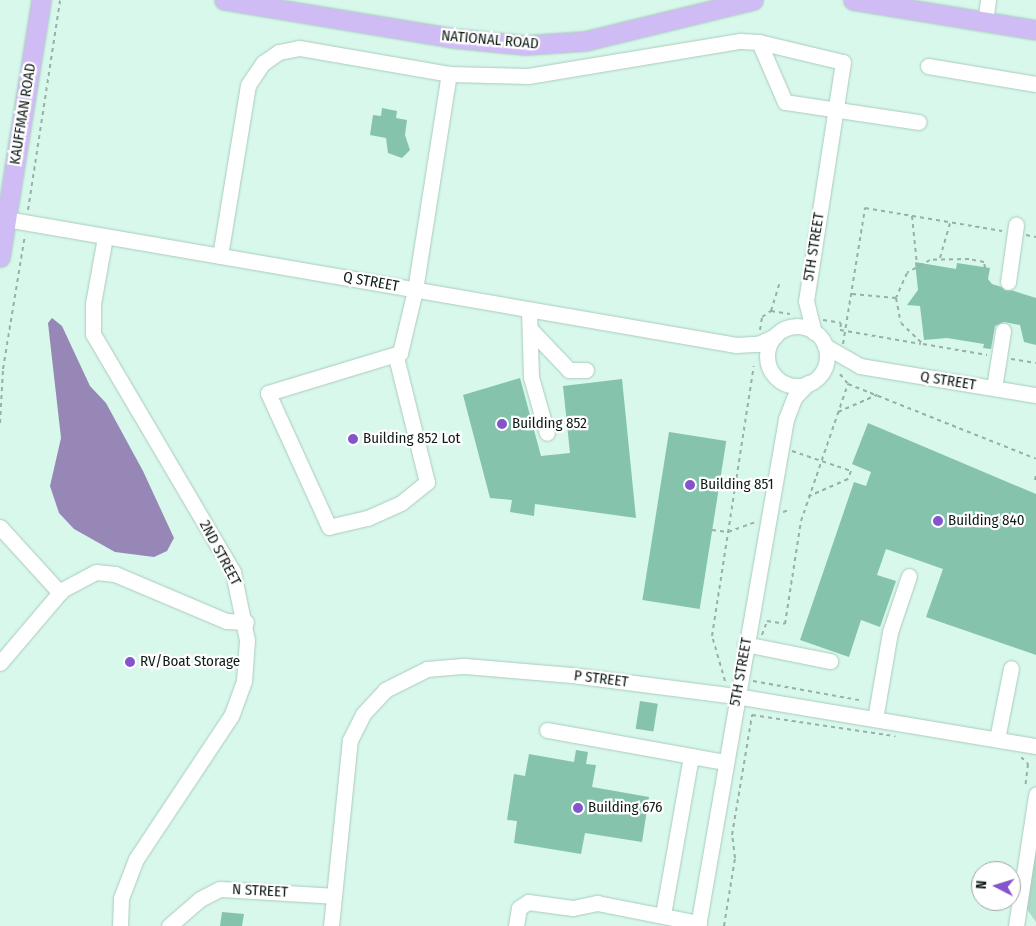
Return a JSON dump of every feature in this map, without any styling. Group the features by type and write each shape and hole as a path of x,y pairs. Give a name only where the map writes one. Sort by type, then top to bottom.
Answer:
{"main road":[{"name":"KAUFFMAN ROAD","path":"0,257 41,0"},
{"name":"NATIONAL ROAD","path":"224,0 453,38 525,45 585,41 753,0"},
{"path":"853,0 1036,30"}],"street":[{"path":"985,22 988,0"},
{"path":"220,256 248,85 264,63 279,52 299,48 449,74 528,76 740,41 759,42 785,102 919,122"},
{"name":"5TH STREET","path":"759,42 843,62 806,300 814,325"},
{"path":"928,66 1036,84"},
{"path":"396,356 427,482 401,503 368,518 329,527 268,393 396,356 406,340 449,74"},
{"name":"Q STREET","path":"6,220 736,345 758,344 784,326"},
{"path":"1008,282 1016,229"},
{"name":"2ND STREET","path":"105,237 93,304 96,343 233,572 246,622 241,691 222,732 136,859 121,898 120,926"},
{"name":"5TH STREET","path":"784,326 806,300"},
{"path":"529,310 531,377 547,434"},
{"path":"814,325 825,346 822,373 808,383 794,386 774,373 767,354 784,326 814,325"},
{"path":"530,329 569,370 586,370"},
{"path":"994,388 1003,330"},
{"name":"Q STREET","path":"736,345 774,373"},
{"name":"Q STREET","path":"825,346 860,366"},
{"name":"Q STREET","path":"822,373 860,366 1036,395"},
{"name":"5TH STREET","path":"774,373 786,419"},
{"name":"5TH STREET","path":"698,924 736,696 752,645 786,419 794,398 808,383"},
{"path":"0,527 60,592"},
{"path":"0,662 60,592 96,572 115,574 226,621 246,622"},
{"path":"875,719 890,632 909,576"},
{"path":"752,645 830,660"},
{"name":"P STREET","path":"330,926 350,740 374,701 406,677 438,667 465,666 736,696 1036,746"},
{"path":"997,739 1011,668"},
{"path":"547,730 725,762"},
{"path":"663,914 691,756"},
{"path":"1019,926 1030,796"},
{"name":"N STREET","path":"169,926 200,899 220,889 333,896"},
{"path":"516,926 519,908 528,902 573,908 597,903 663,914 698,924"}],"path":[{"path":"842,351 865,208 950,222 1016,229 1036,236"},
{"path":"912,216 917,264"},
{"path":"940,258 950,222"},
{"path":"922,344 901,323 896,298 903,279 917,264 940,258 984,262 985,268"},
{"path":"759,335 762,317 771,311 779,284"},
{"path":"852,294 896,298"},
{"path":"771,311 784,326"},
{"path":"814,325 841,323 840,330 1036,363"},
{"path":"725,681 712,636 754,366"},
{"path":"840,374 848,384 1036,459"},
{"path":"752,645 767,621 785,624 799,528 848,384"},
{"path":"838,412 877,395"},
{"path":"781,446 851,471 848,479 809,496"},
{"path":"1036,474 1036,479"},
{"path":"712,530 728,532"},
{"path":"754,672 752,682 859,700"},
{"path":"724,926 735,858 732,835 752,714 903,738"},
{"path":"1018,756 1028,764 1030,796"}],"green space":[{"path":"1036,843 1036,922 1026,908"}],"shaded area":[{"path":"52,318 62,326 90,386 106,403 143,471 174,538 167,551 154,557 115,552 74,529 59,513 50,486 61,438 48,323"}],"building":[{"path":"382,108 397,111 396,118 407,120 405,135 410,150 402,158 388,153 386,138 370,135 373,115 381,116"},
{"path":"915,262 956,269 957,263 990,268 988,279 992,284 1036,298 1036,345 1024,342 1020,325 1004,322 995,326 991,349 983,348 984,344 947,338 924,340 920,306 907,305 918,290"},
{"name":"Building 852","path":"520,378 541,456 570,453 563,386 622,379 636,518 535,504 534,516 510,512 512,500 490,498 463,395"},
{"name":"Building 840","path":"868,423 1036,494 1036,655 926,617 943,569 886,549 877,575 896,581 880,627 861,620 849,657 800,640 854,482 866,486 871,472 852,464"},
{"name":"Building 851","path":"669,432 726,441 700,609 642,600"},
{"path":"640,701 658,704 653,731 636,729"},
{"name":"Building 676","path":"576,750 588,752 586,764 596,765 592,787 649,797 642,842 585,833 581,854 514,843 517,821 507,820 514,774 525,776 529,754 574,762"},
{"path":"222,912 244,914 242,926 220,926"}],"place":[{"name":"Building 852","path":"502,424"},
{"name":"Building 852 Lot","path":"353,439"},
{"name":"Building 851","path":"690,485"},
{"name":"Building 840","path":"938,521"},
{"name":"RV/Boat Storage","path":"130,662"},
{"name":"Building 676","path":"578,808"}]}
